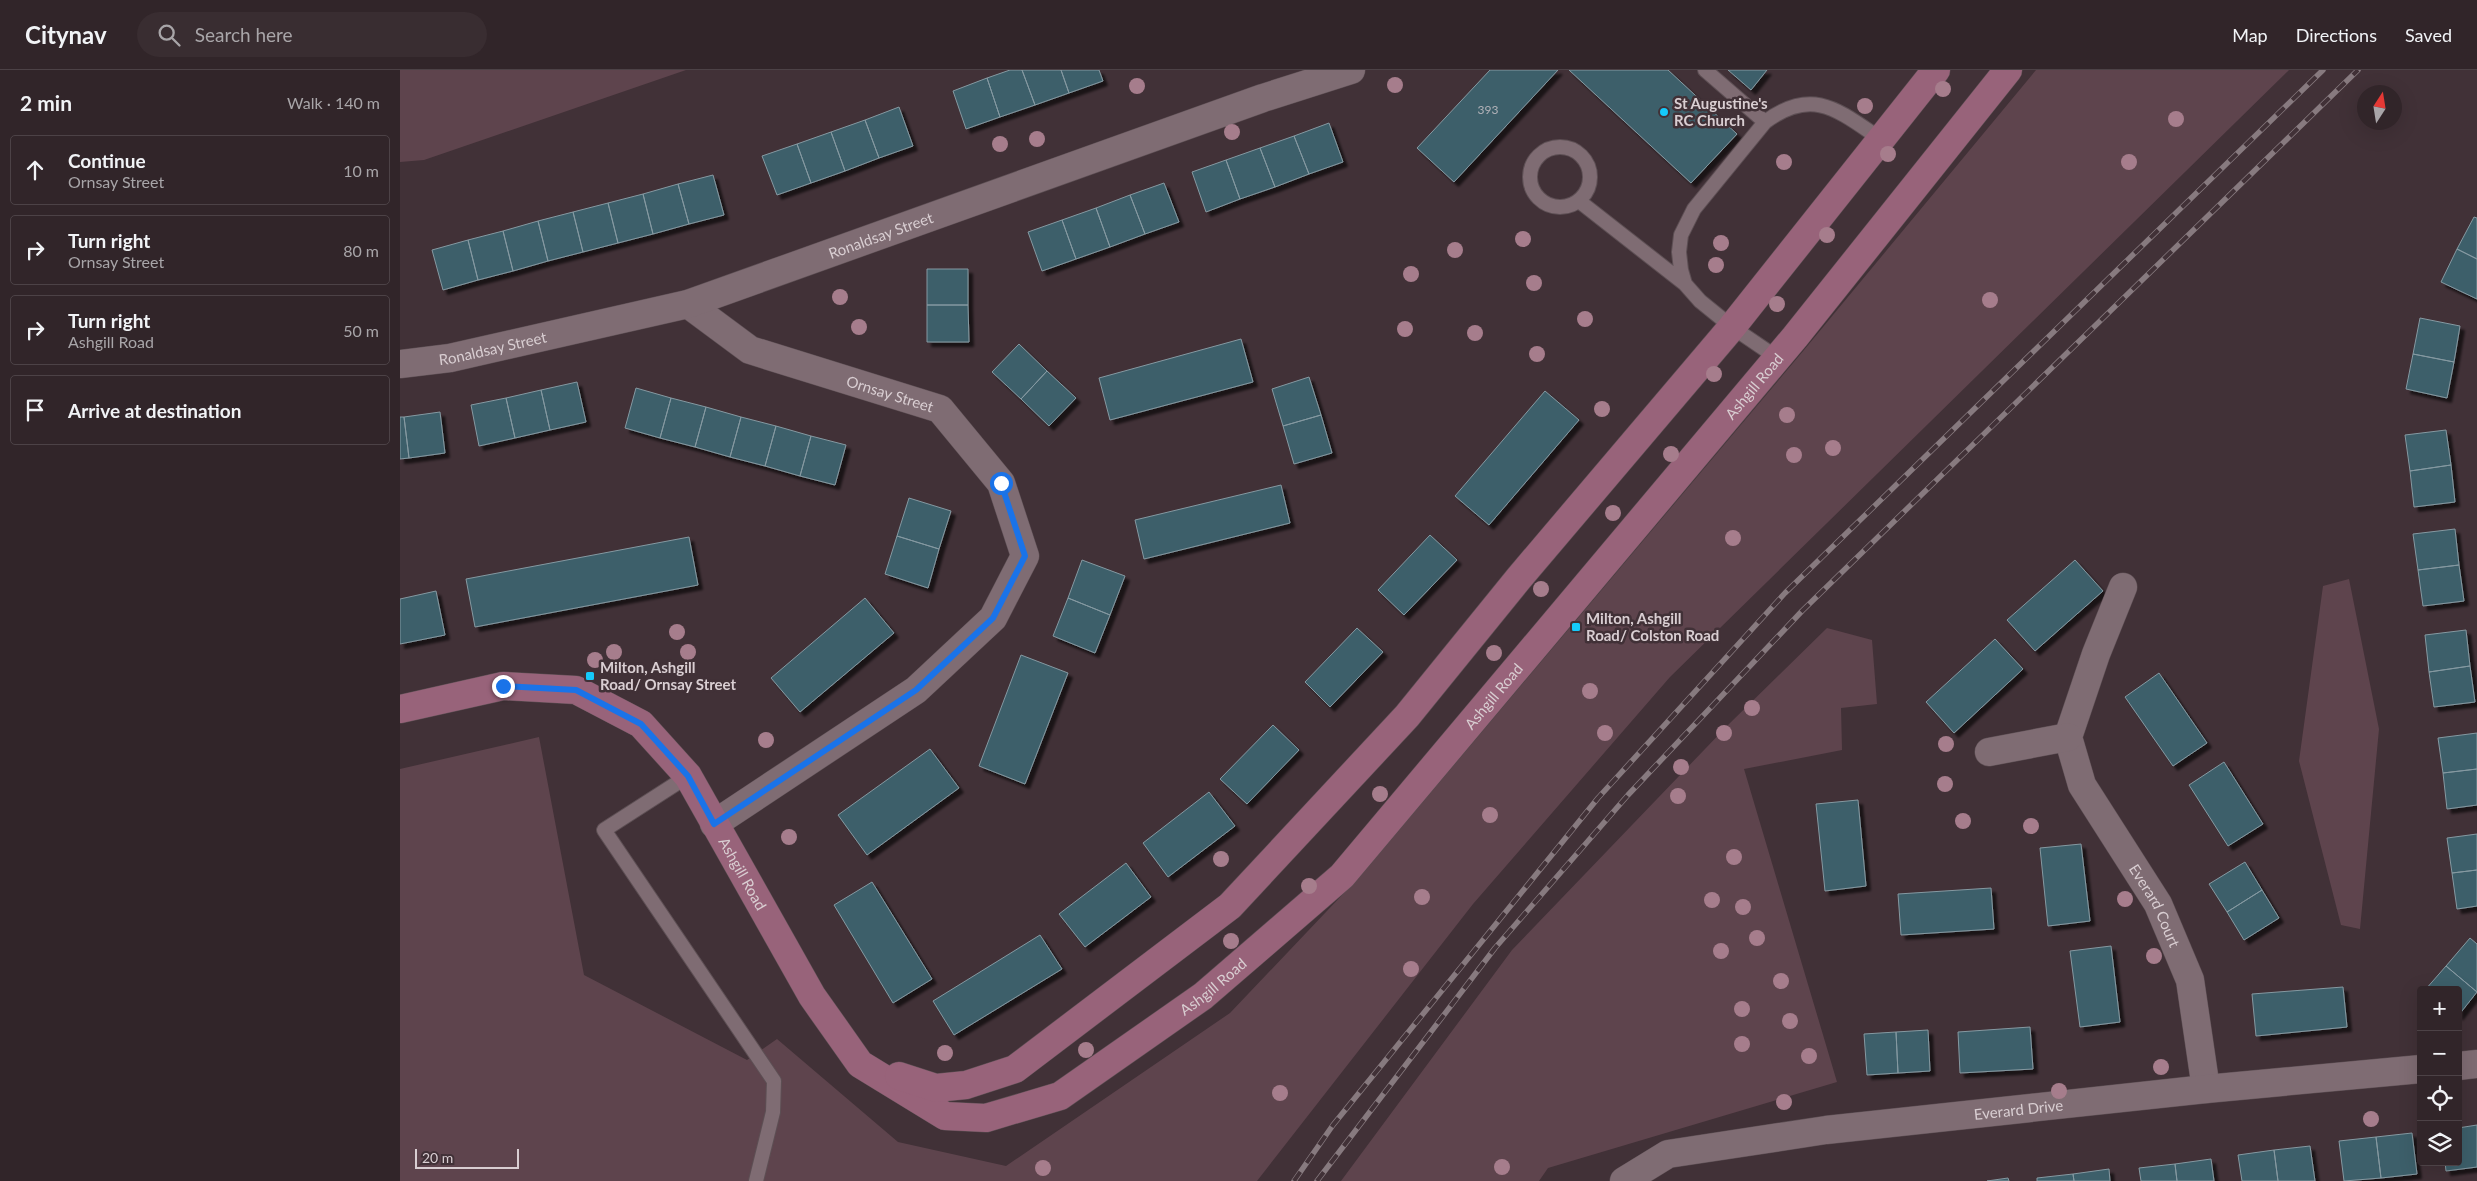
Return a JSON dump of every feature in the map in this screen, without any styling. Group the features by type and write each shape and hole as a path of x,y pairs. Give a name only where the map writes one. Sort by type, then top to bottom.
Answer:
{"street":[{"name":"Ronaldsay Street","path":"400,364 450,358 688,304 1263,98 1351,70"},
{"path":"860,1064 936,1088 966,1086 1015,1069 1230,906 1407,716 1519,578 1732,327 1936,70"},
{"name":"Ashgill Road","path":"400,709 503,686 576,690 641,724 688,776 812,996 860,1064 945,1116 986,1118 1060,1096 1203,996 1342,876 1776,358 2008,70"},
{"name":"Ornsay Street","path":"688,304 750,350 940,409 1001,483 1025,556 993,618 916,690 714,824"},
{"path":"1989,752 2068,737 2096,654 2123,587"},
{"name":"Everard Court","path":"2068,737 2082,785 2158,904 2190,980 2206,1089"},
{"path":"2462,1066 2477,1064"},
{"name":"Everard Drive","path":"1624,1181 1668,1154 1826,1130 2206,1089 2417,1069"}],"lane":[{"path":"1705,70 1765,122"},
{"path":"1685,284 1679,252 1686,222 1694,209 1765,122 1778,112 1795,105 1829,107 1850,118 1882,140"},
{"path":"1555,147 1574,151 1588,165 1589,185 1579,201 1570,206 1550,206 1541,202 1534,194 1530,175 1532,165 1545,150 1555,147"},
{"path":"1579,201 1685,284 1700,301 1732,327 1776,358"},
{"path":"688,776 604,830 774,1081 773,1112 756,1181"}],"shaded area":[{"path":"400,70 686,70 424,160 400,162"},
{"path":"2036,70 2289,70 1670,677 1473,904 1257,1181 400,1181 400,769 539,737 584,975 747,1060 777,1039 898,1142 1006,1166 1230,1013 1362,874 1804,350"},
{"path":"2349,579 2379,729 2360,929 2341,925 2299,761 2323,586"},
{"path":"1827,628 1872,640 1877,704 1841,708 1842,750 1744,769 1837,1082 1548,1168 1539,1181 1341,1181 1512,950 1729,724"}],"building":[{"path":"1010,70 1022,70 1035,105 1000,117 987,78"},
{"path":"1022,70 1061,70 1069,93 1035,105"},
{"path":"1061,70 1099,70 1103,81 1069,93"},
{"path":"1490,70 1558,70 1454,182 1417,148"},
{"name":"St Augustine's RC Church","path":"1569,70 1668,70 1737,134 1691,183"},
{"path":"1728,70 1767,70 1751,90"},
{"path":"987,78 1000,117 966,129 953,91"},
{"path":"899,107 913,146 879,158 865,120"},
{"path":"865,120 879,158 845,171 831,132"},
{"path":"1329,123 1343,162 1309,174 1294,136"},
{"path":"831,132 845,171 811,183 797,144"},
{"path":"1294,136 1309,174 1275,187 1260,148"},
{"path":"797,144 811,183 777,195 762,156"},
{"path":"1260,148 1275,187 1240,199 1226,160"},
{"path":"1226,160 1240,199 1206,212 1192,172"},
{"path":"713,175 724,215 689,224 678,184"},
{"path":"1164,183 1179,222 1145,234 1130,195"},
{"path":"678,184 689,224 653,234 643,194"},
{"path":"643,194 653,234 618,243 608,203"},
{"path":"1130,195 1145,234 1110,247 1096,208"},
{"path":"608,203 618,243 583,252 573,212"},
{"path":"1096,208 1110,247 1076,259 1062,220"},
{"path":"573,212 583,252 548,261 538,221"},
{"path":"2474,217 2477,218 2477,259 2457,249"},
{"path":"1062,220 1076,259 1042,271 1028,232"},
{"path":"538,221 548,261 513,271 503,231"},
{"path":"503,231 513,271 478,280 468,240"},
{"path":"468,240 478,280 443,290 432,250"},
{"path":"2457,249 2477,259 2477,299 2441,282"},
{"path":"927,269 968,269 968,305 927,305"},
{"path":"927,305 968,305 969,342 927,342"},
{"path":"2420,318 2460,326 2454,362 2413,354"},
{"path":"1241,339 1253,382 1110,420 1099,378"},
{"path":"1019,344 1047,371 1021,399 992,372"},
{"path":"2413,354 2454,362 2447,398 2406,389"},
{"path":"1047,371 1076,398 1049,426 1021,399"},
{"path":"1309,377 1321,415 1283,426 1272,389"},
{"path":"577,382 586,422 550,430 541,390"},
{"path":"636,388 671,398 660,438 625,428"},
{"path":"541,390 550,430 515,438 506,398"},
{"path":"1545,391 1579,420 1489,525 1455,496"},
{"path":"506,398 515,438 479,446 471,405"},
{"path":"671,398 706,407 695,447 660,438"},
{"path":"706,407 741,417 730,457 695,447"},
{"path":"440,412 445,453 409,458 404,417"},
{"path":"1321,415 1332,453 1294,464 1283,426"},
{"path":"400,417 404,417 409,458 400,459"},
{"path":"741,417 776,426 765,466 730,457"},
{"path":"776,426 811,436 800,476 765,466"},
{"path":"2446,430 2451,465 2410,471 2405,435"},
{"path":"811,436 846,445 835,485 800,476"},
{"path":"2451,465 2455,502 2414,507 2410,471"},
{"path":"1281,485 1290,523 1144,559 1135,520"},
{"path":"909,498 951,511 939,549 897,536"},
{"path":"2455,529 2459,565 2418,570 2413,534"},
{"path":"1430,535 1457,560 1404,615 1378,590"},
{"path":"897,536 939,549 928,588 885,574"},
{"path":"689,537 698,585 475,627 466,579"},
{"path":"1082,560 1125,576 1110,615 1068,598"},
{"path":"2075,560 2103,591 2035,651 2007,620"},
{"path":"2459,565 2464,601 2423,606 2418,570"},
{"path":"436,591 445,635 400,644 400,599"},
{"path":"865,598 894,633 800,712 771,678"},
{"path":"1068,598 1110,615 1095,653 1053,636"},
{"path":"1357,628 1383,652 1330,707 1305,682"},
{"path":"2466,630 2470,666 2429,672 2425,635"},
{"path":"1995,639 2023,669 1954,733 1926,702"},
{"path":"1021,655 1068,673 1025,784 979,766"},
{"path":"2470,666 2475,702 2434,707 2429,672"},
{"path":"2159,673 2207,743 2173,766 2125,697"},
{"path":"1273,725 1299,750 1247,804 1220,779"},
{"path":"2477,733 2477,769 2443,773 2438,738"},
{"path":"930,749 959,788 867,855 838,815"},
{"path":"2224,762 2263,824 2228,846 2189,785"},
{"path":"2477,769 2477,805 2447,809 2443,773"},
{"path":"1209,792 1235,826 1168,877 1143,843"},
{"path":"1858,800 1866,886 1825,891 1816,804"},
{"path":"2477,834 2477,870 2452,873 2447,838"},
{"path":"2081,844 2090,921 2048,926 2040,848"},
{"path":"2245,862 2262,890 2227,912 2209,884"},
{"path":"1126,863 1151,897 1085,947 1059,914"},
{"path":"2477,870 2477,906 2457,909 2452,873"},
{"path":"872,882 932,979 893,1003 834,905"},
{"path":"1991,888 1994,929 1901,935 1898,894"},
{"path":"2262,890 2279,918 2244,940 2227,912"},
{"path":"1040,935 1062,969 954,1035 933,1001"},
{"path":"2470,938 2477,944 2477,992 2446,966"},
{"path":"2111,946 2120,1022 2080,1027 2070,951"},
{"path":"2446,966 2477,992 2462,1011 2462,986 2428,986"},
{"path":"2343,987 2347,1027 2256,1036 2252,994"},
{"path":"2030,1027 2033,1069 1960,1073 1958,1032"},
{"path":"1928,1030 1930,1071 1898,1073 1896,1032"},
{"path":"1896,1032 1898,1073 1867,1075 1864,1034"},
{"path":"2477,1125 2477,1167 2446,1171 2445,1166 2462,1166 2462,1127"},
{"path":"2412,1133 2417,1174 2381,1178 2376,1137"},
{"path":"2376,1137 2381,1178 2344,1181 2339,1141"},
{"path":"2310,1146 2315,1181 2278,1181 2274,1150"},
{"path":"2274,1150 2278,1181 2242,1181 2238,1155"},
{"path":"2211,1159 2214,1181 2177,1181 2175,1164"},
{"path":"2175,1164 2177,1181 2141,1181 2139,1168"},
{"path":"2109,1169 2110,1181 2074,1181 2073,1174"},
{"path":"2073,1174 2074,1181 2037,1181 2037,1178"},
{"path":"2008,1178 2009,1181 1987,1181"}],"railway":[{"path":"1294,1181 1333,1125 1598,798 1785,593 2323,70"},
{"path":"1317,1181 1495,948 1628,795 1802,611 2358,70"}],"place":[{"name":"St Augustine's RC Church","path":"1664,112"},
{"name":"Milton, Ashgill Road/ Colston Road","path":"1576,627"},
{"name":"Milton, Ashgill Road/ Ornsay Street","path":"590,676"}],"route":[{"path":"503,686 576,690 641,724 688,776 714,824 916,690 993,618 1025,556 1001,483"}]}
